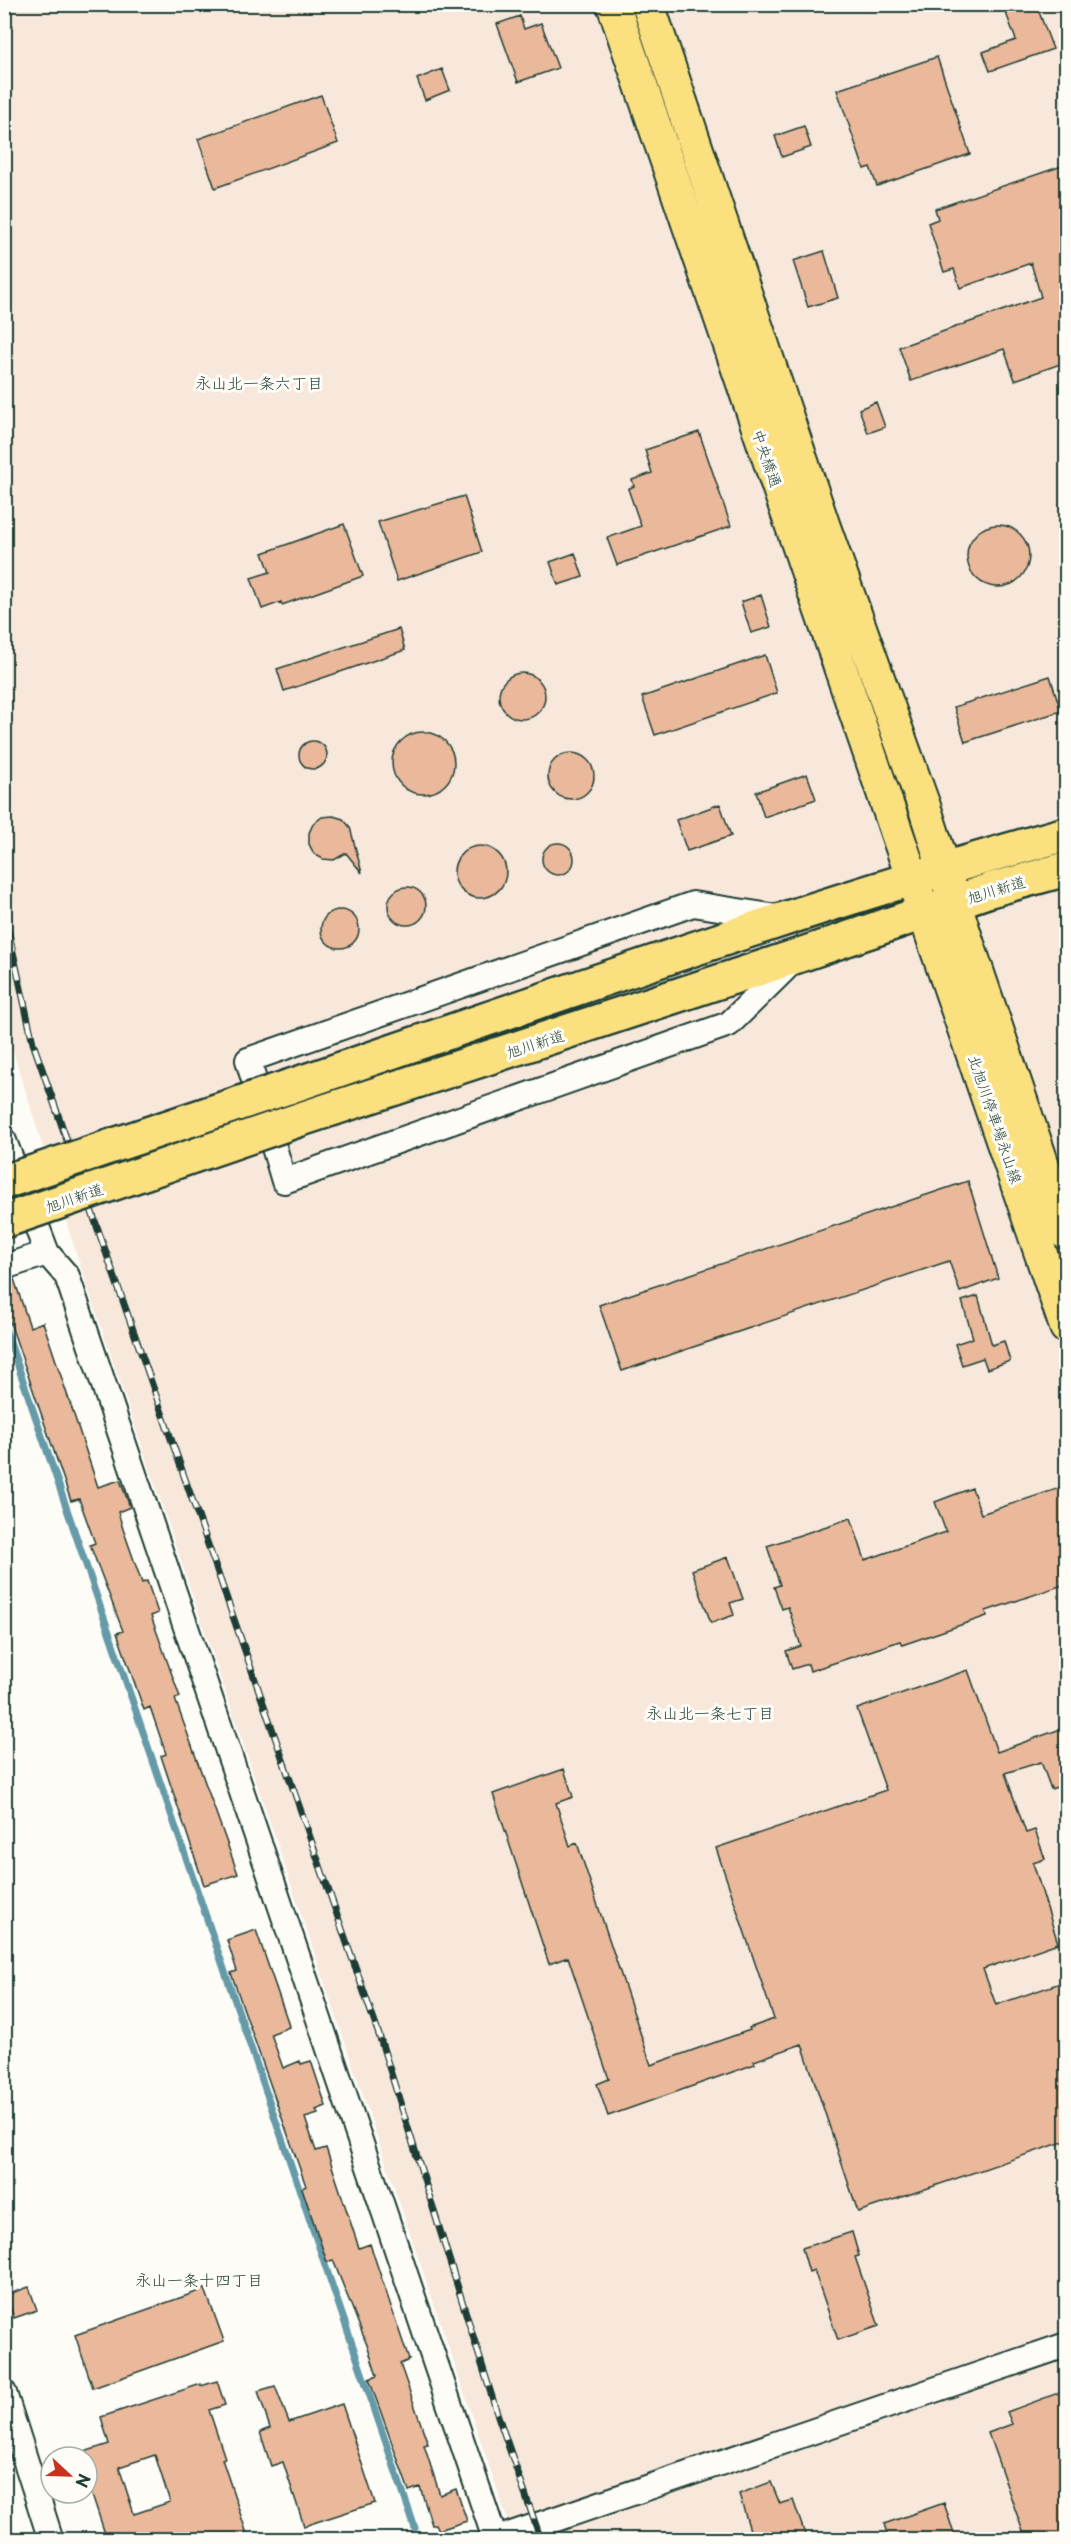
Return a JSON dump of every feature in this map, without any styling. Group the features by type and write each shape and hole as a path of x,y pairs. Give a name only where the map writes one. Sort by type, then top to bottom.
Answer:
{"highway":[{"path":"4,1182 786,919 944,869 1066,834"},
{"name":"旭川新道","path":"4,1221 298,1120 940,907 1066,869"}],"main road":[{"name":"中央橋通","path":"613,4 914,879 940,907"},
{"name":"中央橋通","path":"648,4 823,524 944,869 940,907"},
{"name":"北旭川停車場永山線","path":"940,907 1066,1233"},
{"name":"北旭川停車場永山線","path":"940,907 1066,1327"}],"street":[{"path":"786,919 693,904 248,1059 285,1181 729,1024 797,956"},
{"path":"4,1141 46,1253 67,1276 494,2539 1066,2345"},
{"path":"4,1268 46,1253"},
{"path":"4,2393 51,2540"}],"shaded area":[{"path":"4,5 1066,5 1066,2539 514,2539 75,1250 5,1025"}],"building":[{"path":"1028,4 1036,4 1053,49 990,71 983,52 1016,40 1006,13"},
{"path":"520,16 524,29 541,23 558,68 518,82 497,24"},
{"path":"937,57 970,154 877,186 870,167 864,169 837,90"},
{"path":"442,69 450,90 425,100 417,79"},
{"path":"321,95 338,143 215,188 198,139"},
{"path":"804,126 811,147 782,157 775,136"},
{"path":"1062,166 1066,178 1066,362 1015,380 1004,349 911,381 899,347 1041,297 1031,263 960,288 954,269 944,272 928,223 938,219 935,209"},
{"path":"824,251 838,298 808,307 793,261"},
{"path":"876,402 885,427 868,433 859,409"},
{"path":"699,432 731,526 617,565 607,538 641,526 628,489 634,486 632,480 652,473 645,450"},
{"path":"464,496 482,552 397,581 378,522"},
{"path":"344,524 363,576 282,605 281,602 262,609 251,578 270,572 263,553"},
{"path":"998,525 1020,534 1029,556 1020,578 998,587 976,578 967,556 976,534"},
{"path":"575,553 583,577 558,585 550,562"},
{"path":"761,595 771,627 751,633 741,602"},
{"path":"399,629 405,650 284,691 277,669"},
{"path":"765,655 777,693 655,735 642,697"},
{"path":"522,673 531,674 539,679 544,687 544,705 539,713 531,718 522,719 513,718 505,713 500,705 499,696 500,687 505,679 513,674"},
{"path":"1050,676 1061,711 965,742 954,707"},
{"path":"423,732 440,737 445,741 449,746 454,763 449,780 445,785 440,789 423,794 406,789 401,785 397,780 392,763 397,746 401,741 406,737"},
{"path":"313,741 323,745 327,755 323,765 313,769 303,765 299,755 303,745"},
{"path":"571,753 587,760 594,776 587,792 571,799 555,792 548,776 555,760"},
{"path":"807,774 816,799 764,817 756,792"},
{"path":"720,804 731,836 687,851 676,820"},
{"path":"333,816 343,819 350,827 362,873 346,853 334,860 323,859 314,854 309,844 309,833 313,824 322,817"},
{"path":"558,843 569,848 574,859 569,870 558,875 547,870 542,859 547,848"},
{"path":"475,846 485,846 499,853 506,872 499,891 485,898 475,898 465,894 458,887 454,877 454,867 458,857 465,850"},
{"path":"407,887 421,892 426,906 421,920 407,925 393,920 388,906 393,892"},
{"path":"340,910 354,915 359,929 354,943 340,948 326,943 321,929 326,915"},
{"path":"968,1181 998,1278 960,1292 949,1261 622,1371 599,1305"},
{"path":"14,1279 30,1327 43,1322 98,1487 120,1480 130,1507 118,1512 123,1529 142,1583 147,1581 158,1613 151,1616 180,1697 175,1699 238,1874 204,1885 161,1756 166,1754 150,1707 144,1710 117,1633 123,1631 90,1545 95,1543 79,1499 71,1501 4,1305 4,1281"},
{"path":"978,1296 992,1345 1004,1341 1010,1361 987,1369 983,1358 962,1365 955,1344 973,1338 962,1301"},
{"path":"1066,1486 1066,1584 986,1611 987,1616 902,1645 900,1641 810,1671 808,1664 792,1669 786,1651 801,1646 788,1607 782,1609 774,1587 780,1585 767,1546 851,1518 865,1560 946,1532 935,1502 972,1488 981,1514"},
{"path":"728,1557 743,1599 730,1603 734,1615 711,1623 692,1570"},
{"path":"968,1670 997,1752 1066,1727 1066,1784 1051,1789 1041,1762 1005,1773 1026,1833 1035,1830 1045,1859 1033,1863 1058,1943 983,1969 996,2005 1066,1981 1066,2141 858,2212 802,2044 754,2061 755,2064 608,2116 597,2084 609,2079 568,1957 549,1964 493,1794 564,1769 573,1797 556,1803 570,1846 577,1843 651,2065 750,2030 749,2028 774,2019 716,1848 886,1790 857,1709"},
{"path":"256,1930 289,2027 271,2034 283,2068 300,2061 301,2064 311,2061 326,2106 316,2110 318,2114 305,2118 316,2151 326,2148 359,2248 370,2244 409,2360 400,2364 428,2444 424,2445 440,2495 456,2489 467,2521 439,2530 436,2524 432,2525 420,2487 409,2491 369,2379 377,2376 367,2345 333,2260 327,2262 302,2188 306,2186 231,1973 237,1971 227,1940"},
{"path":"852,2232 859,2256 855,2257 879,2326 838,2340 814,2270 809,2272 802,2248"},
{"path":"29,2287 37,2310 14,2318 6,2295"},
{"path":"205,2289 224,2341 93,2388 75,2335"},
{"path":"217,2381 225,2405 209,2410 225,2458 222,2459 249,2540 107,2540 96,2505 99,2505 99,2447 109,2444 101,2417 201,2384 201,2386","holes":["155,2455 170,2502 134,2514 119,2467"]},
{"path":"275,2386 289,2422 342,2404 375,2503 304,2526 283,2462 271,2466 260,2432 270,2428 258,2391"},
{"path":"1066,2390 1066,2540 1026,2540 988,2433 1012,2424 1007,2412"},
{"path":"771,2482 780,2504 793,2500 807,2540 753,2540 739,2494"},
{"path":"944,2503 956,2540 889,2540 884,2524"}],"waterway":[{"path":"4,1325 415,2528"}],"railway":[{"path":"4,911 33,1043 379,2035 498,2416 541,2540"}],"district":[{"name":"永山北一条六丁目","path":"259,382"},
{"name":"永山北一条七丁目","path":"710,1712"},
{"name":"永山一条十四丁目","path":"199,2279"}]}
